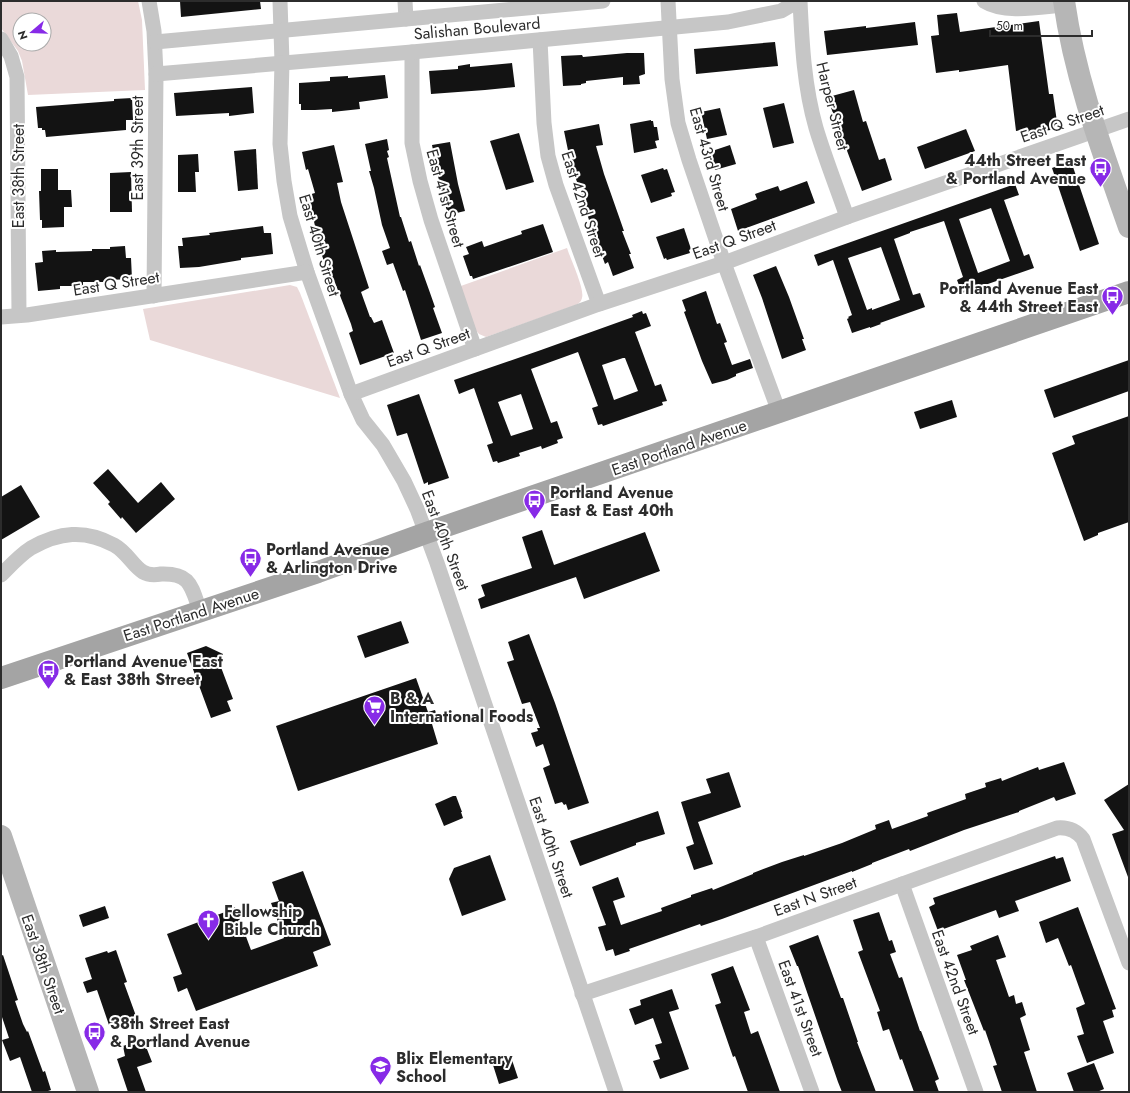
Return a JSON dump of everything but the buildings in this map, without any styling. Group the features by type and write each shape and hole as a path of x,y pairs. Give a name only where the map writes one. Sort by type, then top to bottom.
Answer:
{"main road":[{"path":"1064,3 1068,35 1095,131 1129,227"},
{"name":"East Portland Avenue","path":"1,678 318,572 1129,292"},
{"name":"East 38th Street","path":"1,836 88,1092"}],"street":[{"name":"East 39th Street","path":"149,1 155,42 156,74 154,296"},
{"name":"East 40th Street","path":"280,1 282,62 280,144 290,216 307,272 351,394 363,420 383,445 417,509 439,569 616,1092"},
{"path":"405,1 406,19"},
{"name":"Salishan Boulevard","path":"155,42 406,19 538,4 604,1"},
{"name":"East 43rd Street","path":"668,1 672,80 678,123 688,160 779,412"},
{"name":"Salishan Boulevard","path":"156,74 412,52 736,21 781,11 799,1"},
{"name":"Harper Street","path":"799,1 802,55 808,95 816,127 847,217"},
{"path":"984,1 991,6 1011,8 1064,3"},
{"name":"East 38th Street","path":"1,39 11,56 17,77 19,315"},
{"name":"East 42nd Street","path":"540,40 544,123 548,156 556,186 599,304"},
{"name":"East 41st Street","path":"412,52 412,143 420,182 430,220 475,349"},
{"name":"East Q Street","path":"351,394 599,304 724,263 847,217 1129,119"},
{"name":"East Q Street","path":"1,317 154,296 307,272"},
{"path":"1,575 30,549 61,535 76,533 94,536 115,545 127,554 143,572 153,575 173,574 184,578 192,588 200,611"},
{"name":"East N Street","path":"582,994 756,937 1057,828 1065,827 1072,829 1083,839 1129,963"},
{"name":"East 42nd Street","path":"902,884 976,1092"},
{"name":"East 41st Street","path":"756,937 812,1092"}],"shaded area":[{"path":"1,1 138,1 142,20 145,90 28,95 22,61 18,52 52,52 52,12 12,12 12,43 1,28"},
{"path":"567,248 581,288 582,298 580,302 576,305 486,337 479,334 474,328 458,287"},
{"path":"290,285 297,287 300,293 340,398 150,340 143,309"}],"place":[{"name":"44th Street East & Portland Avenue","path":"1101,188"},
{"name":"Portland Avenue East & 44th Street East","path":"1113,316"},
{"name":"Portland Avenue East & East 40th","path":"534,520"},
{"name":"Portland Avenue & Arlington Drive","path":"250,578"},
{"name":"Portland Avenue East & East 38th Street","path":"49,690"},
{"name":"B & A International Foods","path":"375,726"},
{"name":"Fellowship Bible Church","path":"208,940"},
{"name":"38th Street East & Portland Avenue","path":"95,1052"},
{"name":"Blix Elementary School","path":"381,1086"}]}
